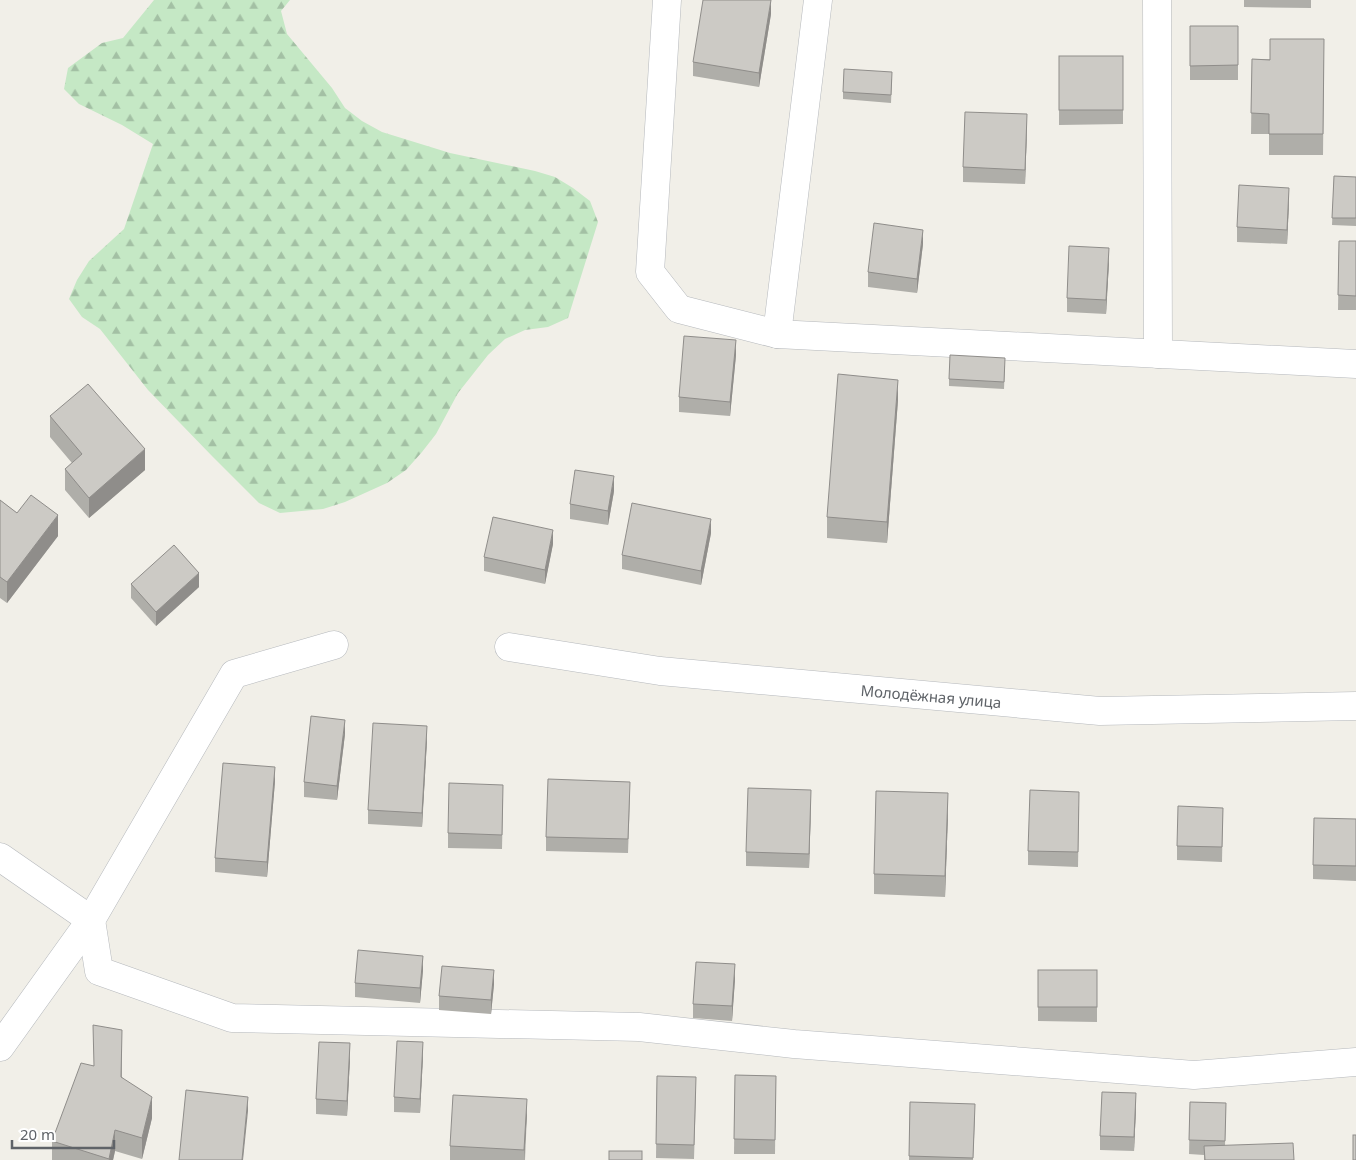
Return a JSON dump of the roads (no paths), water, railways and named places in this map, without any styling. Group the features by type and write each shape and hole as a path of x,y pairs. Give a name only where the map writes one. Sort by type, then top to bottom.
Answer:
{"street":[{"path":"668,0 650,272 679,310 777,334 1356,364"},
{"path":"777,334 818,0"},
{"path":"1156,0 1158,354"},
{"path":"0,1047 91,920 234,674 334,645"},
{"name":"Молодёжная улица","path":"509,647 660,672 1100,711 1356,706"},
{"path":"0,857 91,920 99,971 232,1018 639,1027 794,1044 1194,1075 1356,1062"}]}
